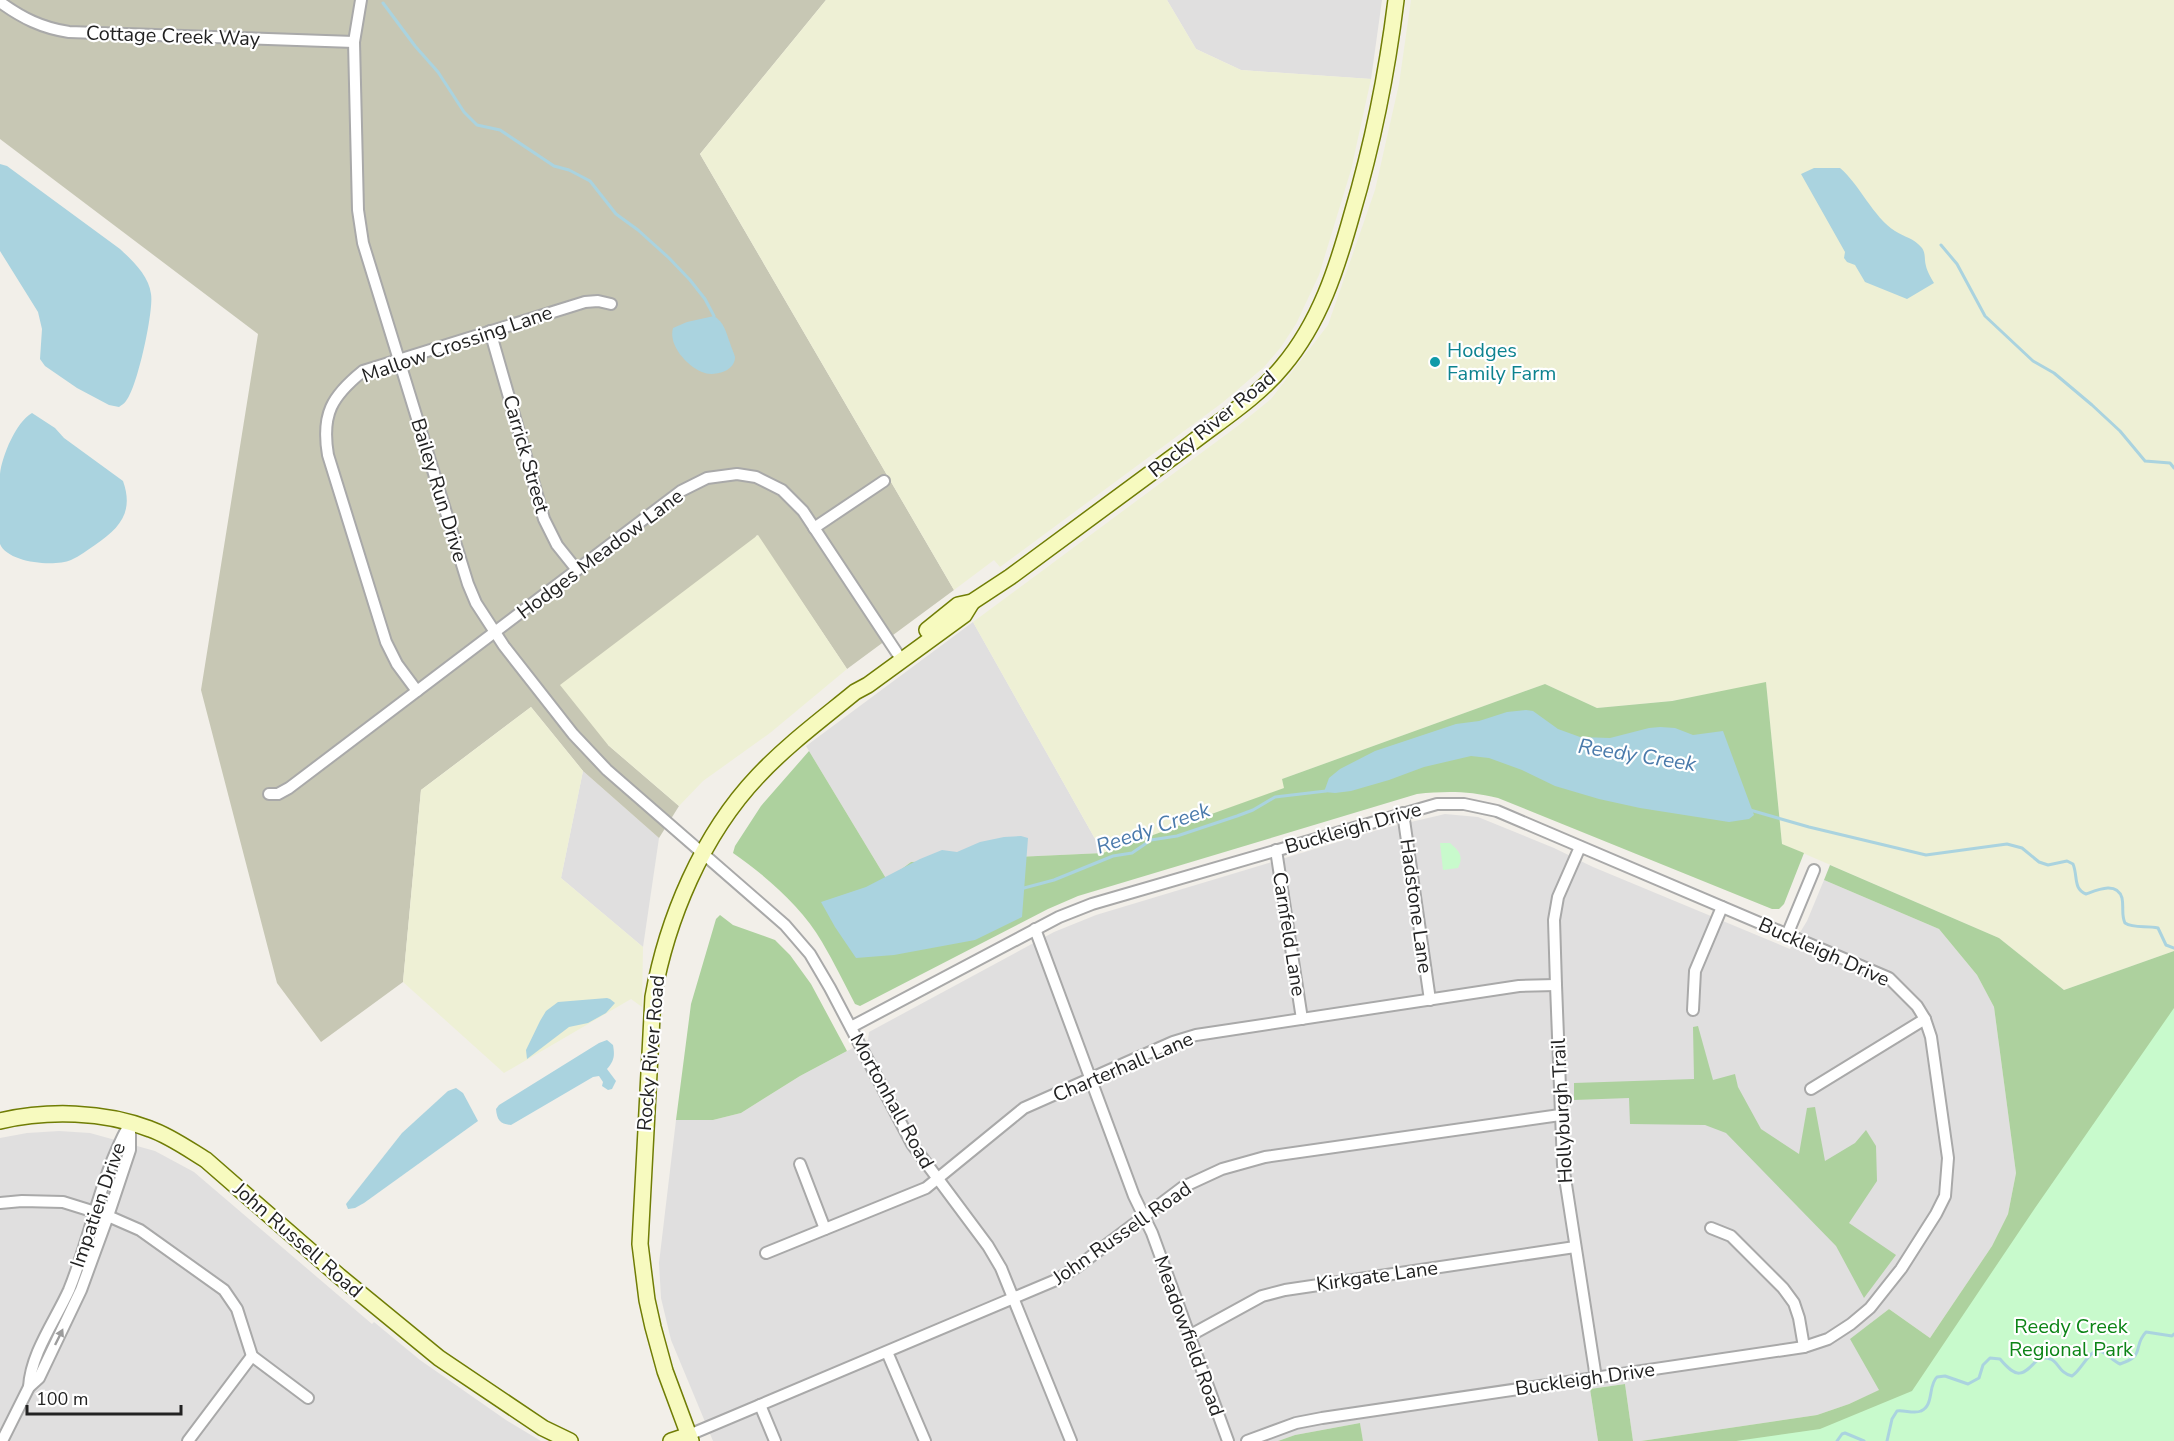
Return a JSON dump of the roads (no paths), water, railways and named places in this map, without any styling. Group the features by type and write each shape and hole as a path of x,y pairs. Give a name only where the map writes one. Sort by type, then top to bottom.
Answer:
{"street":[{"name":"Bailey Run Drive","path":"361,0 354,42 358,210 363,243 468,584 476,603 504,646 573,734 607,770 703,855"},
{"name":"Rocky River Road","path":"855,692 865,677 958,605 972,602 1010,577 1230,414 1274,376 1300,345 1315,319 1331,280 1362,181 1384,82 1396,0"},
{"name":"Cottage Creek Way","path":"0,2 27,21 69,32 354,42"},
{"name":"Mallow Crossing Lane","path":"417,691 397,664 386,642 328,455 325,437 328,411 342,388 363,371 585,302 598,301 611,304"},
{"name":"Carrick Street","path":"490,331 544,519 557,545 577,570"},
{"name":"Hodges Meadow Lane","path":"269,794 278,794 289,788 681,491 707,478 737,474 756,477 782,490 803,512 897,653"},
{"path":"814,528 884,481"},
{"name":"Rocky River Road","path":"690,1438 665,1371 646,1300 640,1244 653,997 658,967 669,928 703,855 725,819 756,778 783,752 855,692 964,615 972,602"},
{"name":"Buckleigh Drive","path":"850,1027 1035,929 1092,904 1437,804 1464,804 1497,811 1889,978 1904,991 1925,1018 1931,1037 1948,1158 1944,1196 1936,1214 1886,1290 1870,1308 1828,1339 1804,1347 1296,1423 1247,1441"},
{"name":"Hadstone Lane","path":"1402,813 1430,1000"},
{"name":"Hollyburgh Trail","path":"1580,847 1558,897 1554,920 1563,1165 1596,1378"},
{"name":"Carnfeld Lane","path":"1276,850 1302,1019"},
{"name":"Mortonhall Road","path":"703,855 792,933 810,954 912,1144 988,1246 1001,1268 1071,1441"},
{"path":"1787,935 1814,870"},
{"path":"1693,1010 1695,971 1722,907"},
{"name":"Meadowfield Road","path":"1035,929 1228,1441"},
{"name":"Charterhall Lane","path":"766,1253 926,1188 1024,1108 1165,1045 1196,1035 1519,986 1556,985"},
{"path":"1811,1089 1925,1018"},
{"name":"John Russell Road","path":"0,1121 27,1115 55,1113 130,1122 151,1129 206,1160 439,1358 543,1428 570,1441"},
{"name":"John Russell Road","path":"671,1441 690,1438 760,1405 1063,1276 1183,1187 1222,1169 1265,1157 1560,1115"},
{"name":"Impatien Drive","path":"29,1387 30,1371 69,1289 116,1147 130,1122"},
{"name":"Impatien Drive","path":"2,1441 29,1387 39,1378 81,1290 130,1150 130,1122"},
{"path":"800,1164 825,1229"},
{"path":"0,1203 63,1202 108,1216 140,1230 224,1290 237,1309 252,1356 308,1398"},
{"path":"1711,1228 1731,1236 1783,1288 1794,1303 1804,1347"},
{"name":"Kirkgate Lane","path":"1189,1335 1262,1296 1285,1290 1575,1247"},
{"path":"887,1352 925,1441"},
{"path":"188,1441 252,1356"},
{"path":"760,1405 776,1441"}],"water":[{"path":"0,164 7,166 120,249 144,275 150,287 150,316 144,349 130,394 119,407 109,405 77,388 45,366 40,359 42,329 38,312 0,251"},
{"path":"1814,168 1840,168 1887,225 1922,248 1929,275 1934,283 1907,299 1865,282 1855,265 1844,258 1845,252 1801,174"},
{"path":"714,316 724,328 735,357 727,370 712,374 702,372 690,365 676,348 672,335 673,328 687,322"},
{"path":"32,413 123,481 126,492 126,510 118,525 104,539 71,560 63,562 43,563 21,559 12,556 0,544 1,467 15,432 26,417"},
{"path":"1526,710 1533,711 1558,729 1580,737 1610,738 1660,727 1675,728 1693,735 1723,731 1754,815 1749,819 1729,822 1640,808 1555,786 1522,770 1489,758 1471,756 1424,767 1351,791 1324,792 1329,778 1340,769 1375,751 1456,724"},
{"path":"1021,836 1028,838 1022,917 975,940 894,955 856,958 821,902 866,887 942,850 957,852 980,842"},
{"path":"607,998 615,1003 606,1013 588,1023 569,1027 527,1059 526,1050 546,1011 558,1002"},
{"path":"607,1040 614,1049 613,1061 607,1069 616,1081 612,1089 608,1090 602,1086 603,1082 599,1076 593,1077 511,1125 500,1121 496,1109 499,1105"},
{"path":"456,1088 463,1093 478,1121 364,1203 348,1209 346,1204 402,1133 448,1091"}],"waterway":[{"path":"383,3 438,72 464,112 477,125 500,130 554,166 569,170 590,181 616,214 638,230 690,280 705,299 714,316"},
{"path":"1941,245 1957,264 1985,316 2033,361 2054,373 2092,405 2120,431 2145,461 2170,463 2174,468"},
{"name":"Reedy Creek","path":"1024,888 1054,880 1113,856 1132,853 1151,840 1177,836 1237,816 1275,797 1326,791"},
{"name":"Reedy Creek","path":"1750,810 1809,827 1926,855 2007,844 2022,848 2039,862 2048,865 2067,861 2073,864 2077,885 2082,892 2086,894 2106,888 2116,890 2122,898 2125,923 2132,926 2158,928 2166,945 2174,948"},
{"path":"1887,1441 1892,1419 1897,1411 1916,1412 1925,1408 1937,1377 1945,1376 1968,1384 1979,1378 1983,1365 1990,1358 2000,1359 2011,1370 2020,1373 2028,1369 2039,1358 2051,1359 2072,1376 2096,1351 2103,1352 2120,1364 2133,1358 2146,1332 2172,1336 2174,1334"},
{"path":"1837,1441 1845,1433 1864,1441"}],"place":[{"name":"Hodges Family Farm","path":"1435,362"}],"park label":[{"name":"Reedy Creek Regional Park","path":"2071,1338"}]}
